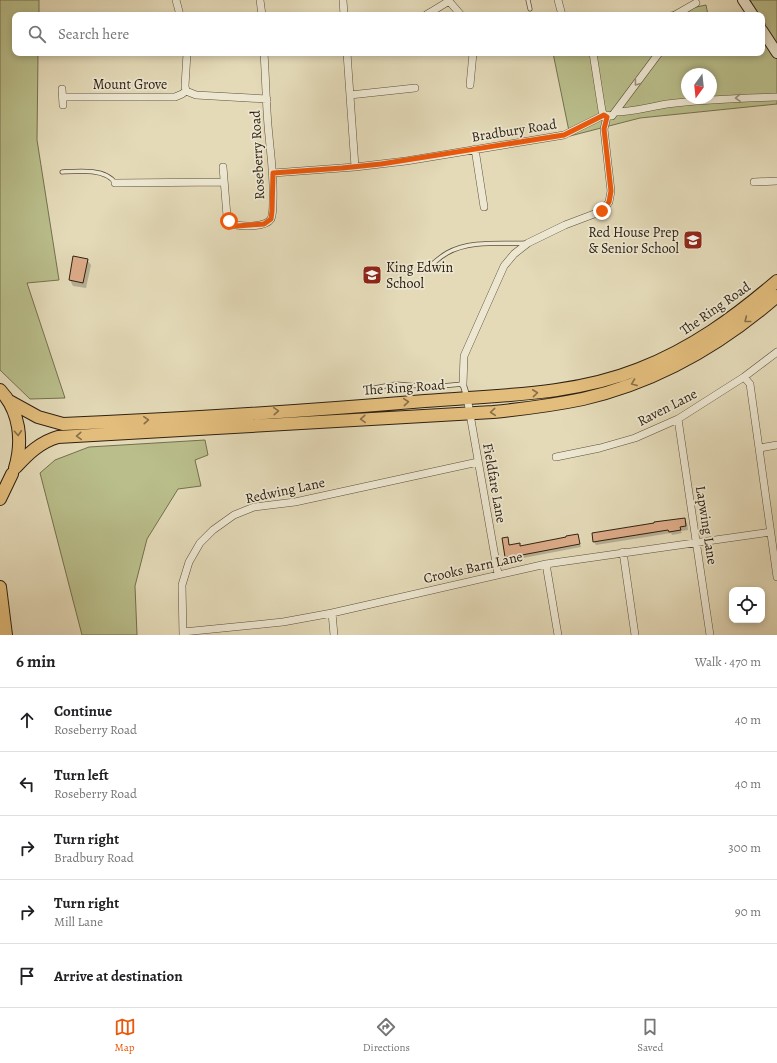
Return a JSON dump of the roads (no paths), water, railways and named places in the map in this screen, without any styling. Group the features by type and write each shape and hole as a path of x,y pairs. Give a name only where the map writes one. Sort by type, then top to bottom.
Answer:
{"main road":[{"path":"743,0 751,12"},
{"path":"765,35 777,53"},
{"name":"The Ring Road","path":"8,401 38,417 63,424 362,406 554,391 596,383 638,370 672,355 713,331 777,281"},
{"name":"The Ring Road","path":"0,486 37,446 50,439 58,437 525,409 584,398 641,380 699,353 724,338 777,296"},
{"path":"0,390 8,401 17,420 19,434 14,470 0,499"},
{"path":"0,587 6,635"}],"street":[{"path":"176,0 179,12"},
{"path":"260,0 262,12"},
{"path":"343,0 344,12"},
{"path":"558,0 561,12"},
{"path":"431,12 449,1 458,12"},
{"path":"680,12 697,2"},
{"path":"689,12 697,2"},
{"path":"186,56 186,91"},
{"name":"Roseberry Road","path":"224,182 227,216 230,223 237,226 264,224 271,219 273,173 269,136 264,56"},
{"path":"347,56 356,167"},
{"path":"470,85 473,56"},
{"path":"467,397 463,384 464,356 504,266 514,254 528,243 565,225 602,211 609,202 611,191 604,129 606,116 602,111 593,56"},
{"path":"615,112 657,56"},
{"path":"350,95 415,88"},
{"name":"Mount Grove","path":"63,97 175,97 186,91 196,95 267,99"},
{"name":"Bradbury Road","path":"273,173 356,167 406,161 564,135 606,116 612,116 615,112 625,112 668,104 738,98 777,97"},
{"path":"475,149 484,207"},
{"path":"115,183 224,182 223,167"},
{"path":"754,182 777,181"},
{"name":"Raven Lane","path":"556,457 600,448 635,438 678,419 744,377 777,352"},
{"path":"744,377 750,384 777,577"},
{"name":"Fieldfare Lane","path":"467,397 498,574"},
{"name":"Lapwing Lane","path":"678,419 710,635"},
{"path":"760,448 777,445"},
{"name":"Redwing Lane","path":"183,634 182,585 189,562 200,543 213,530 234,515 254,507 295,502 478,462"},
{"name":"Crooks Barn Lane","path":"183,634 283,622 332,613 546,564 771,532"},
{"path":"623,552 635,635"},
{"path":"546,564 558,635"},
{"path":"332,613 334,635"}],"lane":[{"path":"528,0 530,9"},
{"path":"62,172 82,170 99,173 112,178 115,183"},
{"path":"427,268 448,253 462,247 474,245 528,243"},
{"path":"374,388 396,384 431,387 463,384"}],"place":[{"name":"Red House Prep & Senior School","path":"693,240"},
{"name":"King Edwin School","path":"372,275"}]}
